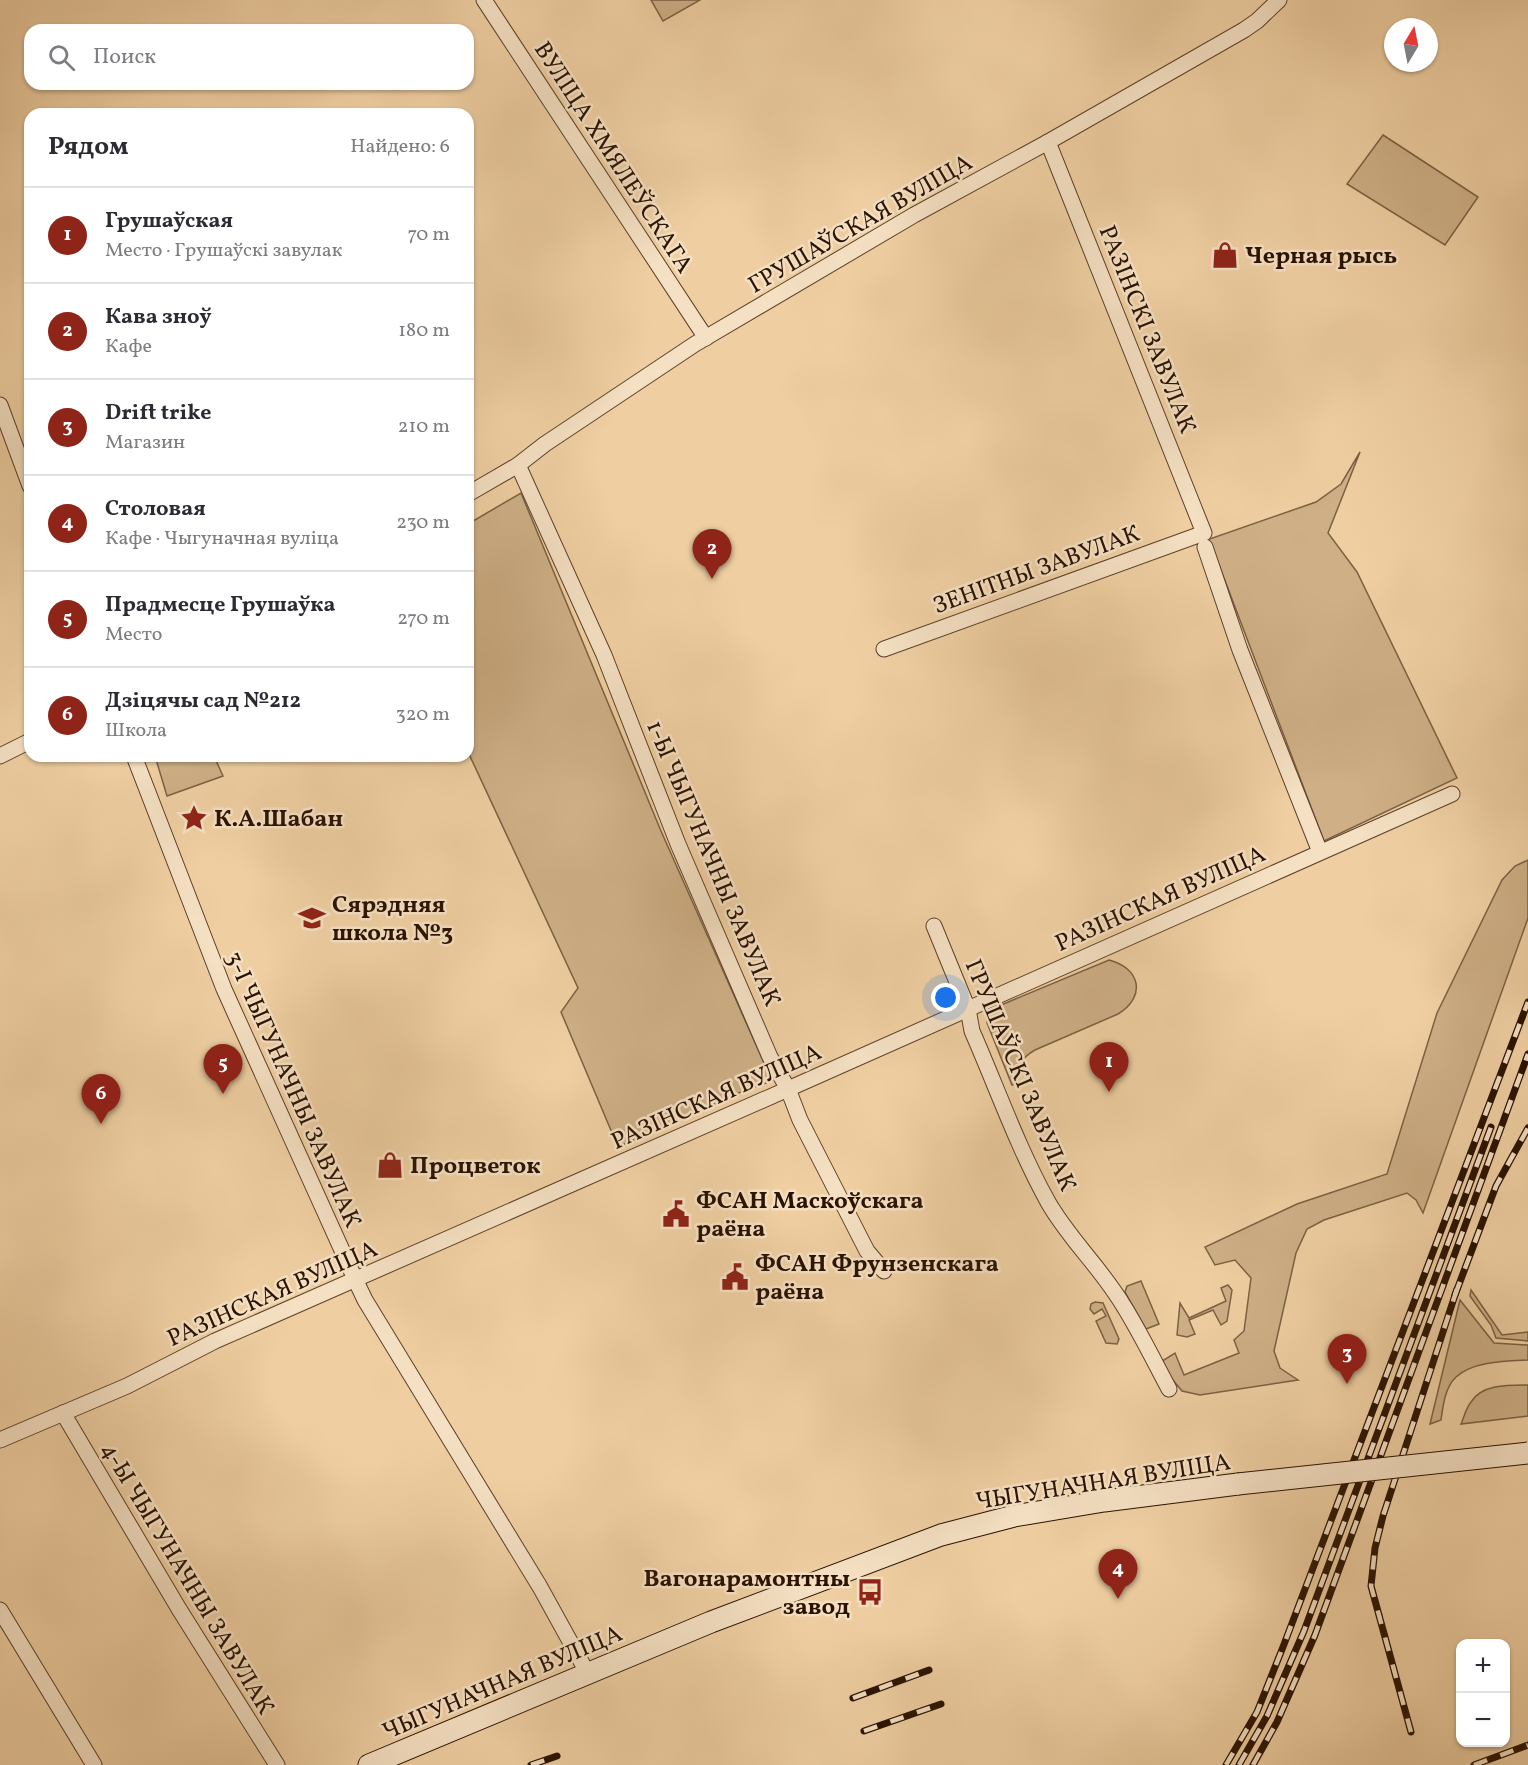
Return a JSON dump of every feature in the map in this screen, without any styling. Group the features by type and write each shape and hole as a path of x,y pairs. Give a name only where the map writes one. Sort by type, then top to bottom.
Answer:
{"main road":[{"name":"ЧЫГУНАЧНАЯ ВУЛІЦА","path":"369,1765 744,1609 941,1535 1014,1516 1104,1501 1528,1453"}],"street":[{"name":"ВУЛІЦА ХМЯЛЕЎСКАГА","path":"484,0 706,338"},
{"name":"ГРУШАЎСКАЯ ВУЛІЦА","path":"474,491 518,465 660,366 914,215 1048,142 1251,26 1279,0"},
{"name":"РАЗІНСКІ ЗАВУЛАК","path":"1048,142 1205,540 1240,650 1320,852"},
{"path":"0,405 24,470"},
{"name":"1-Ы ЧЫГУНАЧНЫ ЗАВУЛАК","path":"518,465 604,655 678,844 761,1036 788,1089 800,1120 867,1251 884,1271"},
{"name":"ЗЕНІТНЫ ЗАВУЛАК","path":"884,649 1205,540"},
{"path":"0,756 24,744"},
{"name":"3-І ЧЫГУНАЧНЫ ЗАВУЛАК","path":"136,762 224,989 364,1300 540,1587 588,1674"},
{"name":"РАЗІНСКАЯ ВУЛІЦА","path":"0,1440 127,1386 215,1341 968,1010 1452,794"},
{"name":"ГРУШАЎСКІ ЗАВУЛАК","path":"934,926 968,1010 972,1031 1024,1153 1048,1202 1123,1305 1169,1389"},
{"name":"4-Ы ЧЫГУНАЧНЫ ЗАВУЛАК","path":"63,1413 179,1609 276,1765"},
{"path":"0,1610 94,1765"}],"shaded area":[{"path":"651,0 700,0 663,21"},
{"path":"1383,135 1478,197 1445,245 1347,184"},
{"path":"1360,452 1328,533 1357,572 1457,778 1324,841 1211,544 1201,542 1316,502 1341,484"},
{"path":"521,493 661,831 772,1081 743,1091 618,1147 561,1012 578,988 473,762 474,520"},
{"path":"157,762 217,762 223,776 167,796"},
{"path":"1528,860 1528,918 1423,1213 1416,1200 1407,1193 1324,1220 1307,1229 1296,1253 1274,1351 1280,1368 1298,1380 1200,1395 1182,1391 1159,1363 1175,1353 1184,1375 1239,1353 1234,1340 1244,1331 1251,1278 1235,1260 1215,1265 1205,1247 1297,1204 1387,1174 1437,1013 1502,880 1515,866"},
{"path":"1109,960 1128,969 1136,983 1133,999 1127,1007 1118,1014 1030,1053 1020,1064 1015,1084 1012,1085 987,1023 989,1010"},
{"path":"1141,1281 1159,1324 1146,1329 1125,1292 1127,1286"},
{"path":"1228,1285 1232,1290 1227,1321 1221,1325 1213,1310 1189,1320 1195,1334 1187,1337 1177,1335 1180,1303 1189,1318 1226,1301 1221,1288"},
{"path":"1471,1290 1502,1335 1528,1332 1528,1341 1496,1338 1491,1325 1470,1296"},
{"path":"1460,1300 1494,1343 1528,1345 1528,1360 1490,1363 1463,1372 1449,1386 1441,1420 1430,1424"},
{"path":"1103,1303 1119,1339 1117,1344 1106,1343 1096,1321 1106,1316 1102,1309 1094,1314 1090,1309 1091,1304"},
{"path":"1528,1385 1528,1416 1461,1424 1469,1404 1482,1392 1496,1387"}],"railway":[{"path":"1226,1765 1257,1712 1283,1647 1528,1002"},
{"path":"1253,1765 1277,1722 1315,1635 1528,1054"},
{"path":"1239,1765 1267,1716 1304,1631 1491,1127"},
{"path":"1455,1295 1496,1186 1528,1128"},
{"path":"1411,1732 1371,1586 1375,1548 1383,1516 1457,1289"},
{"path":"853,1698 929,1670"},
{"path":"864,1731 941,1704"},
{"path":"1474,1765 1528,1745"},
{"path":"531,1765 557,1756"}],"place":[{"name":"Черная рысь","path":"1225,255"},
{"name":"Кава зноў","path":"712,579"},
{"name":"К.А.Шабан","path":"194,818"},
{"name":"Сярэдняя школа №3","path":"312,918"},
{"name":"Грушаўская","path":"1109,1092"},
{"name":"Прадмесце Грушаўка","path":"223,1094"},
{"name":"Дзіцячы сад №212","path":"101,1124"},
{"name":"Процветок","path":"390,1165"},
{"name":"ФСАН Маскоўскага раёна","path":"676,1214"},
{"name":"ФСАН Фрунзенскага раёна","path":"735,1277"},
{"name":"Drift trike","path":"1347,1384"},
{"name":"Вагонарамонтны завод","path":"870,1592"},
{"name":"Столовая","path":"1118,1599"}]}
